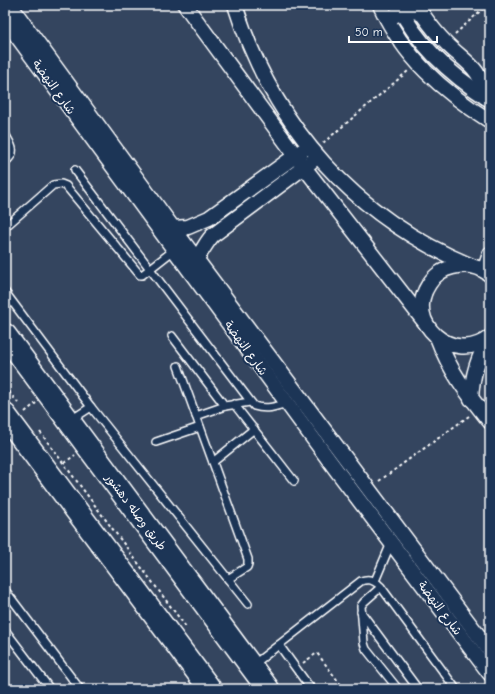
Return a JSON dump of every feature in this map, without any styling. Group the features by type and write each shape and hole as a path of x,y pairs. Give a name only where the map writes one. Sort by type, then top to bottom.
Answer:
{"main road":[{"name":"طريق وصله دهشور","path":"5,335 268,689"},
{"path":"15,414 210,689"}],"street":[{"name":"شارع النهضة","path":"10,5 173,228 192,263 287,403 343,467 368,489 490,651"},
{"path":"185,5 304,167 437,338 448,364 463,388 490,422"},
{"path":"235,5 249,44 280,103 313,151 332,172 357,197 396,227 432,248 485,272"},
{"path":"380,5 399,40 417,63 451,95 490,121"},
{"path":"387,19 400,9 418,12 423,15 445,42 477,71 488,99"},
{"path":"400,9 417,36 438,61 463,82 488,99"},
{"name":"شارع النهضة","path":"5,20 174,250 192,263 343,467 391,542 490,674"},
{"path":"173,228 188,227 209,218 296,156 313,151"},
{"path":"192,263 212,236 304,167 313,151"},
{"path":"485,272 490,254"},
{"path":"427,325 422,310 422,303 426,288 431,281 442,271 457,266 485,272"},
{"path":"437,338 450,345 465,347 479,344 490,338"},
{"path":"475,404 475,370 482,352 490,338"}],"lane":[{"path":"5,134 11,145 12,153 10,158 5,162"},
{"path":"75,170 250,402 254,406 264,409 273,408 287,403"},
{"path":"5,228 53,185 61,184 66,186 140,275 174,250"},
{"path":"5,292 91,407 248,604"},
{"path":"172,336 225,406"},
{"path":"178,366 248,558 248,564 246,567 228,579"},
{"path":"196,416 225,406 250,402"},
{"path":"234,404 294,481"},
{"path":"69,421 91,407"},
{"path":"156,442 200,427"},
{"path":"213,462 254,429"},
{"path":"375,581 391,542"},
{"path":"251,667 361,581 370,580 375,581 381,587 456,689"},
{"path":"381,587 361,606 366,649 398,689"},
{"path":"5,590 80,689"},
{"path":"361,612 418,689"},
{"path":"5,630 50,689"},
{"path":"279,646 311,689"}],"path":[{"path":"445,42 486,6 490,13"},
{"path":"313,151 417,63"},
{"path":"15,414 37,402"},
{"path":"368,489 475,404"},
{"path":"64,463 77,454"},
{"path":"296,669 317,653 344,689"}]}
